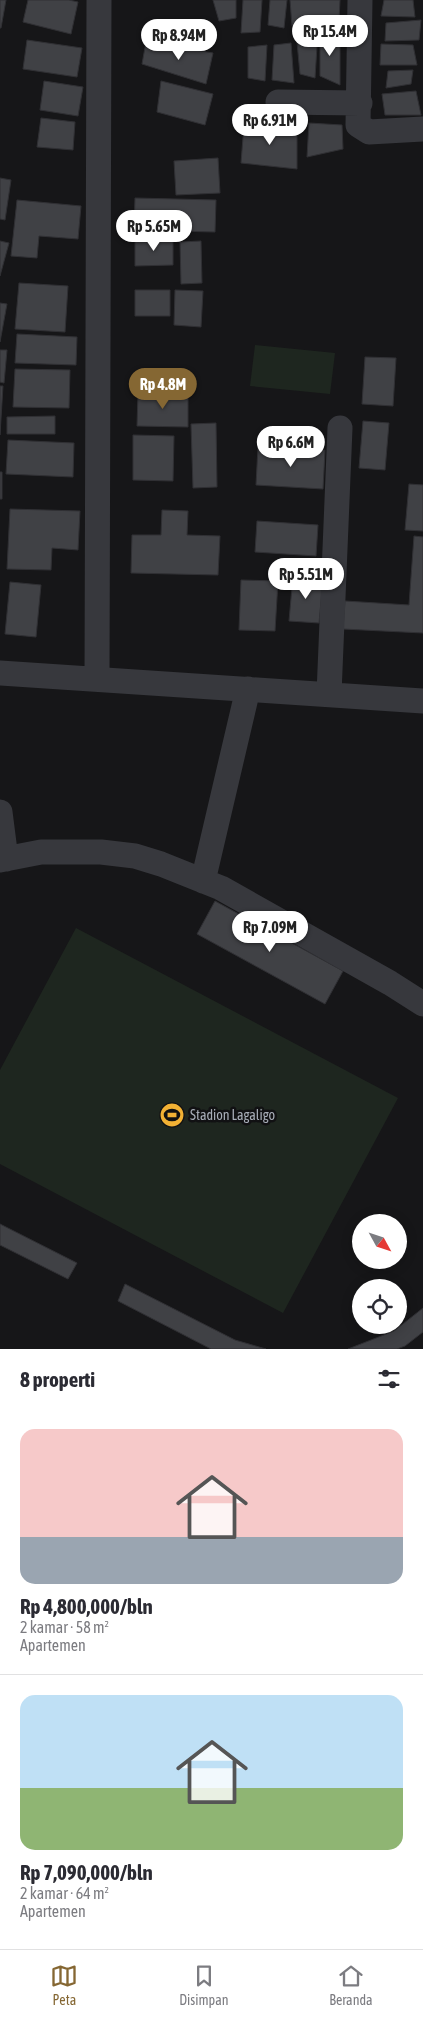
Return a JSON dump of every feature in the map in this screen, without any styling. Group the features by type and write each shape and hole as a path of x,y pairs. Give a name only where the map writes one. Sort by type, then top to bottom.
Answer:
{"street":[{"path":"97,678 99,0"},
{"path":"360,0 360,102 358,123 364,130 369,132 423,129"},
{"path":"278,102 360,102"},
{"path":"329,694 340,428"},
{"path":"0,673 423,701"},
{"path":"203,881 248,688"},
{"path":"0,812 3,860 41,852 114,853 135,856 161,864 221,888 390,982 423,1004"}],"shaded area":[{"path":"255,345 335,353 330,394 250,386"},
{"path":"76,928 398,1098 283,1313 0,1164 0,1070"}],"building":[{"path":"0,0 6,0 1,28 0,28"},
{"path":"28,0 69,0 78,2 71,34 23,22"},
{"path":"213,0 236,0 236,18 219,21"},
{"path":"243,0 262,0 260,32 241,33"},
{"path":"270,0 287,0 284,28 268,25"},
{"path":"290,0 340,0 339,22 292,26"},
{"path":"384,0 413,0 415,17 381,16"},
{"path":"421,20 419,40 385,41 386,23"},
{"path":"320,33 340,33 340,85 320,76"},
{"path":"27,40 82,48 77,77 23,69"},
{"path":"146,42 213,53 206,84 142,64"},
{"path":"297,42 317,46 315,78 300,74"},
{"path":"291,43 294,83 272,80 274,45"},
{"path":"381,44 413,45 417,65 380,65"},
{"path":"267,45 265,81 248,78 248,47"},
{"path":"413,70 411,84 386,88 388,71"},
{"path":"44,81 83,87 78,116 40,110"},
{"path":"161,81 213,94 205,125 157,112"},
{"path":"416,91 421,115 385,115 382,94"},
{"path":"41,118 75,122 73,150 37,147"},
{"path":"309,123 342,125 343,149 307,157"},
{"path":"244,125 297,127 297,169 241,163"},
{"path":"218,158 220,193 176,195 174,161"},
{"path":"0,178 11,180 5,220 0,219"},
{"path":"135,198 216,200 215,232 134,230"},
{"path":"17,200 81,206 78,239 39,236 37,258 11,256"},
{"path":"135,239 173,239 173,265 135,266"},
{"path":"0,241 9,243 0,276"},
{"path":"201,241 202,283 181,284 180,242"},
{"path":"19,283 68,286 65,332 15,329"},
{"path":"135,290 170,290 170,316 135,316"},
{"path":"175,290 203,291 201,327 174,325"},
{"path":"0,303 7,304 0,342"},
{"path":"17,334 77,337 76,365 15,363"},
{"path":"0,350 7,350 4,383 0,382"},
{"path":"365,357 396,358 393,406 362,404"},
{"path":"15,369 70,370 69,408 13,407"},
{"path":"0,386 3,386 0,435"},
{"path":"138,393 188,393 188,427 137,426"},
{"path":"55,416 55,434 7,434 7,417"},
{"path":"363,421 389,423 385,470 359,468"},
{"path":"216,423 217,487 193,488 191,424"},
{"path":"133,435 174,436 173,481 133,480"},
{"path":"8,440 74,443 73,477 6,474"},
{"path":"258,447 325,450 323,489 256,485"},
{"path":"0,472 2,472 2,499 0,499"},
{"path":"409,484 423,485 423,531 405,530"},
{"path":"10,509 80,511 78,550 52,548 51,570 7,569"},
{"path":"162,510 188,511 187,535 220,536 218,575 131,573 132,535 161,535"},
{"path":"257,521 318,525 316,556 255,552"},
{"path":"414,536 423,537 423,633 343,629 345,601 409,605"},
{"path":"293,576 323,579 319,623 289,621"},
{"path":"241,580 278,581 275,631 239,630"},
{"path":"10,582 41,585 36,637 5,634"},
{"path":"215,901 343,971 325,1004 197,934"},
{"path":"0,1224 77,1263 68,1279 0,1245"},
{"path":"125,1284 235,1340 266,1349 211,1349 118,1301"},
{"path":"423,1308 423,1332 405,1346 397,1349 348,1349 386,1334 407,1334 407,1321"}],"place":[{"name":"Stadion Lagaligo","path":"172,1115"}]}
